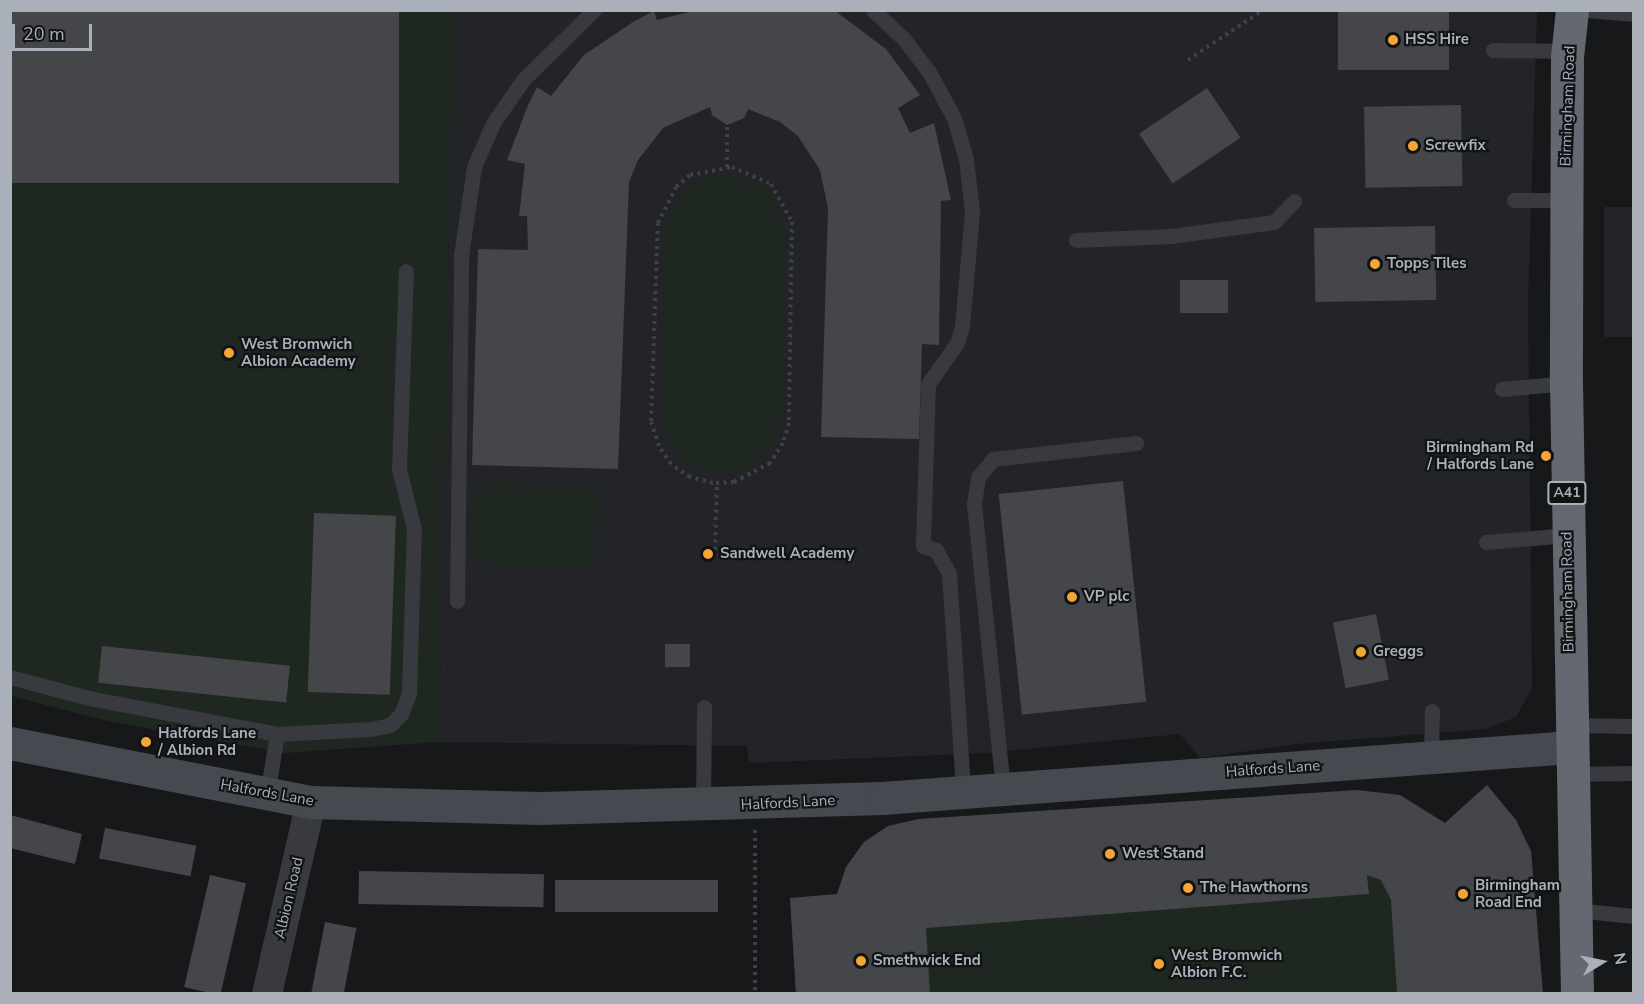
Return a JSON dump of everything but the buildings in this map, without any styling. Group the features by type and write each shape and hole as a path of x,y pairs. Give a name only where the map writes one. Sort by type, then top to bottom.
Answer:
{"highway":[{"name":"Birmingham Road","path":"1572,10 1566,200 1566,383 1577,993"}],"street":[{"name":"Halfords Lane","path":"10,743 310,802 702,806 963,792 1571,749"},
{"name":"Albion Road","path":"267,993 310,802"}],"lane":[{"path":"457,601 461,256 474,167 493,123 523,80 594,10"},
{"path":"873,10 904,39 929,72 954,118 966,159 972,212 962,326 957,343 928,384 923,546 936,550 949,573 963,792"},
{"path":"1586,10 1634,14"},
{"path":"1493,50 1570,51"},
{"path":"1514,200 1566,200"},
{"path":"1076,240 1171,236 1274,222 1294,201"},
{"path":"10,677 89,698 277,734 390,725 401,714 409,693 414,529 399,469 406,271"},
{"path":"1502,388 1566,383"},
{"path":"1003,789 974,503 978,477 993,459 1136,443"},
{"path":"1486,542 1568,535"},
{"path":"702,806 704,707"},
{"path":"1431,758 1432,711"},
{"path":"1571,749 1634,726"},
{"path":"267,794 277,734"},
{"path":"1571,749 1634,773"},
{"path":"1575,910 1634,916"}],"path":[{"path":"1188,60 1263,10"},
{"path":"727,125 727,167"},
{"path":"727,167 752,172 771,184 792,222 789,423 783,443 770,463 754,474 717,483 690,477 671,464 659,446 651,421 658,223 665,202 690,175 727,167"},
{"path":"715,550 717,483"},
{"path":"754,805 755,993"}],"shaded area":[{"name":"West Bromwich Albion Academy","path":"11,11 453,11 439,742 285,753 107,721 11,696"},
{"path":"453,11 1537,11 1528,303 1532,688 1516,717 1485,729 1295,744 1200,758 1180,734 986,753 749,763 747,746 439,742"},
{"path":"715,175 732,175 762,187 776,201 785,234 781,422 766,453 742,471 727,474 711,474 685,462 666,437 661,415 665,229 684,192"},
{"path":"1604,207 1633,207 1633,337 1604,337"},
{"path":"487,482 588,484 596,490 593,566 493,565 476,558 474,492"},
{"name":"The Hawthorns","path":"1487,785 1531,851 1543,993 796,993 790,898 837,894 846,867 864,842 888,826 919,819 1357,790 1400,795 1445,823"}],"place":[{"name":"HSS Hire","path":"1393,40"},
{"name":"Screwfix","path":"1413,146"},
{"name":"Topps Tiles","path":"1375,264"},
{"name":"West Bromwich Albion Academy","path":"229,353"},
{"name":"Birmingham Rd / Halfords Lane","path":"1546,456"},
{"name":"Sandwell Academy","path":"708,554"},
{"name":"VP plc","path":"1072,597"},
{"name":"Greggs","path":"1361,652"},
{"name":"Halfords Lane / Albion Rd","path":"146,742"},
{"name":"West Stand","path":"1110,854"},
{"name":"The Hawthorns","path":"1188,888"},
{"name":"Birmingham Road End","path":"1463,894"},
{"name":"Smethwick End","path":"861,961"},
{"name":"West Bromwich Albion F.C.","path":"1159,964"}]}
